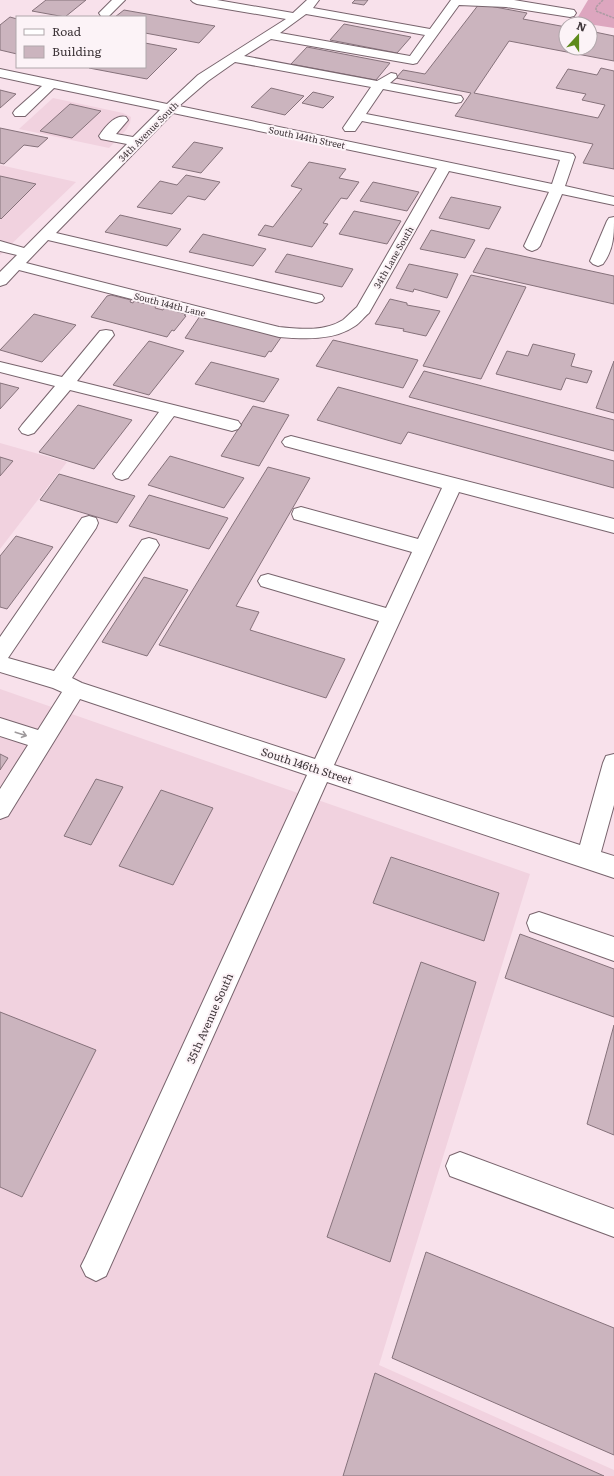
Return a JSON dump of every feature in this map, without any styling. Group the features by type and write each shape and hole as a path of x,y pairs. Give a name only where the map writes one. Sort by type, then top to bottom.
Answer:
{"street":[{"path":"105,13 119,0"},
{"path":"197,0 433,33"},
{"name":"34th Avenue South","path":"0,281 170,108 203,78 300,14 313,0"},
{"path":"340,144 379,85 413,60 456,1 507,1 570,13"},
{"path":"269,35 413,60"},
{"path":"233,58 456,99"},
{"name":"South 144th Street","path":"0,73 46,78 170,108 614,201"},
{"path":"20,113 46,78"},
{"path":"358,116 568,157 557,189 532,246"},
{"path":"121,120 106,136 136,142"},
{"name":"34th Lane South","path":"325,332 348,323 363,310 445,166"},
{"path":"598,261 614,221"},
{"path":"45,235 316,298"},
{"path":"0,246 28,253"},
{"name":"South 144th Lane","path":"16,265 279,332 302,334 325,332"},
{"path":"28,429 106,335"},
{"path":"0,367 232,425"},
{"path":"122,474 170,409"},
{"path":"291,442 614,526"},
{"name":"35th Avenue South","path":"96,1266 321,769 453,484"},
{"path":"301,514 424,548"},
{"path":"0,654 88,523"},
{"path":"0,809 43,741 67,685 149,545"},
{"path":"268,580 392,617"},
{"name":"South 146th Street","path":"0,664 614,867"},
{"path":"0,727 43,741"},
{"path":"588,858 614,763"},
{"path":"539,923 614,949"},
{"path":"460,1166 614,1223"}],"path":[{"path":"603,0 596,7 596,11 614,18"}],"shaded area":[{"path":"588,0 614,0 614,28 598,26 598,16 579,16"},
{"path":"53,98 123,113 131,117 130,123 126,130 109,148 19,129"},
{"path":"0,165 76,182 0,255"},
{"path":"0,443 67,462 0,549"},
{"path":"0,689 530,874 379,1365 614,1470 614,1476 0,1476"}],"building":[{"path":"46,0 86,0 66,16 32,11"},
{"path":"355,0 368,0 364,5 352,3"},
{"path":"479,4 527,13 523,19 558,26 558,50 509,41 474,93 598,118 605,105 582,100 586,94 556,88 568,69 597,75 601,68 614,71 614,169 583,163 593,144 455,116 471,93 396,78 403,70 425,74"},
{"path":"124,10 215,26 199,43 146,33 146,16 116,16"},
{"path":"10,17 16,19 16,54 0,50 0,25"},
{"path":"344,24 411,37 397,53 330,40"},
{"path":"598,33 614,36 614,61 588,56 598,56"},
{"path":"146,43 177,49 147,79 89,68 146,68"},
{"path":"307,47 390,63 376,80 291,64"},
{"path":"271,88 304,96 285,115 251,107"},
{"path":"0,90 16,94 0,108"},
{"path":"313,92 334,97 323,108 302,103"},
{"path":"70,104 101,111 72,138 40,131"},
{"path":"0,128 48,138 38,147 24,145 4,164 0,163"},
{"path":"194,142 223,148 201,173 172,167"},
{"path":"309,162 346,169 339,178 359,182 347,199 341,198 323,223 328,224 312,247 258,235 265,225 273,227 302,189 291,186"},
{"path":"186,175 220,182 205,200 188,196 172,214 137,207 160,181 177,185"},
{"path":"0,176 36,184 1,219 0,218"},
{"path":"373,182 419,192 407,211 360,201"},
{"path":"451,197 501,207 489,229 439,218"},
{"path":"354,211 401,221 387,244 339,234"},
{"path":"120,215 181,229 167,246 105,232"},
{"path":"431,230 475,240 465,258 420,249"},
{"path":"203,234 266,249 253,266 189,252"},
{"path":"486,248 614,276 614,304 473,272"},
{"path":"287,254 353,269 342,287 275,272"},
{"path":"409,264 458,274 447,298 414,289 413,292 396,288"},
{"path":"471,275 526,287 481,379 423,366"},
{"path":"111,295 131,300 130,302 133,303 134,301 156,306 155,308 163,310 164,308 186,314 184,315 186,316 167,337 91,317 107,296"},
{"path":"390,299 407,303 407,305 440,311 426,336 403,331 404,329 375,324"},
{"path":"34,314 76,325 42,362 0,350"},
{"path":"200,316 282,336 271,352 269,351 265,357 185,338"},
{"path":"333,340 418,360 403,388 316,366"},
{"path":"149,341 184,351 149,395 113,385"},
{"path":"533,344 575,354 571,366 592,371 587,383 566,378 561,390 496,374 507,351 528,356"},
{"path":"614,361 614,413 596,408"},
{"path":"211,362 279,379 264,402 195,384"},
{"path":"424,371 614,420 614,451 409,397"},
{"path":"0,383 19,388 0,409"},
{"path":"338,387 614,461 614,488 408,432 401,444 317,420"},
{"path":"78,405 132,420 94,469 39,452"},
{"path":"253,406 289,415 259,466 221,456"},
{"path":"170,456 244,478 224,508 148,485"},
{"path":"0,457 13,461 0,476"},
{"path":"268,467 310,478 236,606 259,612 250,630 345,659 326,698 159,645"},
{"path":"59,474 135,496 117,523 40,500"},
{"path":"149,495 228,518 209,549 129,526"},
{"path":"16,536 53,547 7,609 0,607 0,556"},
{"path":"144,577 188,590 147,656 102,642"},
{"path":"0,754 8,758 0,770"},
{"path":"96,779 123,787 91,845 64,836"},
{"path":"161,790 213,808 173,885 119,866"},
{"path":"391,857 499,893 484,941 373,903"},
{"path":"520,934 614,969 614,1017 505,978"},
{"path":"421,962 476,982 390,1262 327,1237"},
{"path":"0,1012 96,1050 22,1197 0,1187"},
{"path":"614,1025 614,1135 587,1124"},
{"path":"426,1252 614,1328 614,1455 392,1358"},
{"path":"375,1373 604,1476 343,1476"}]}
